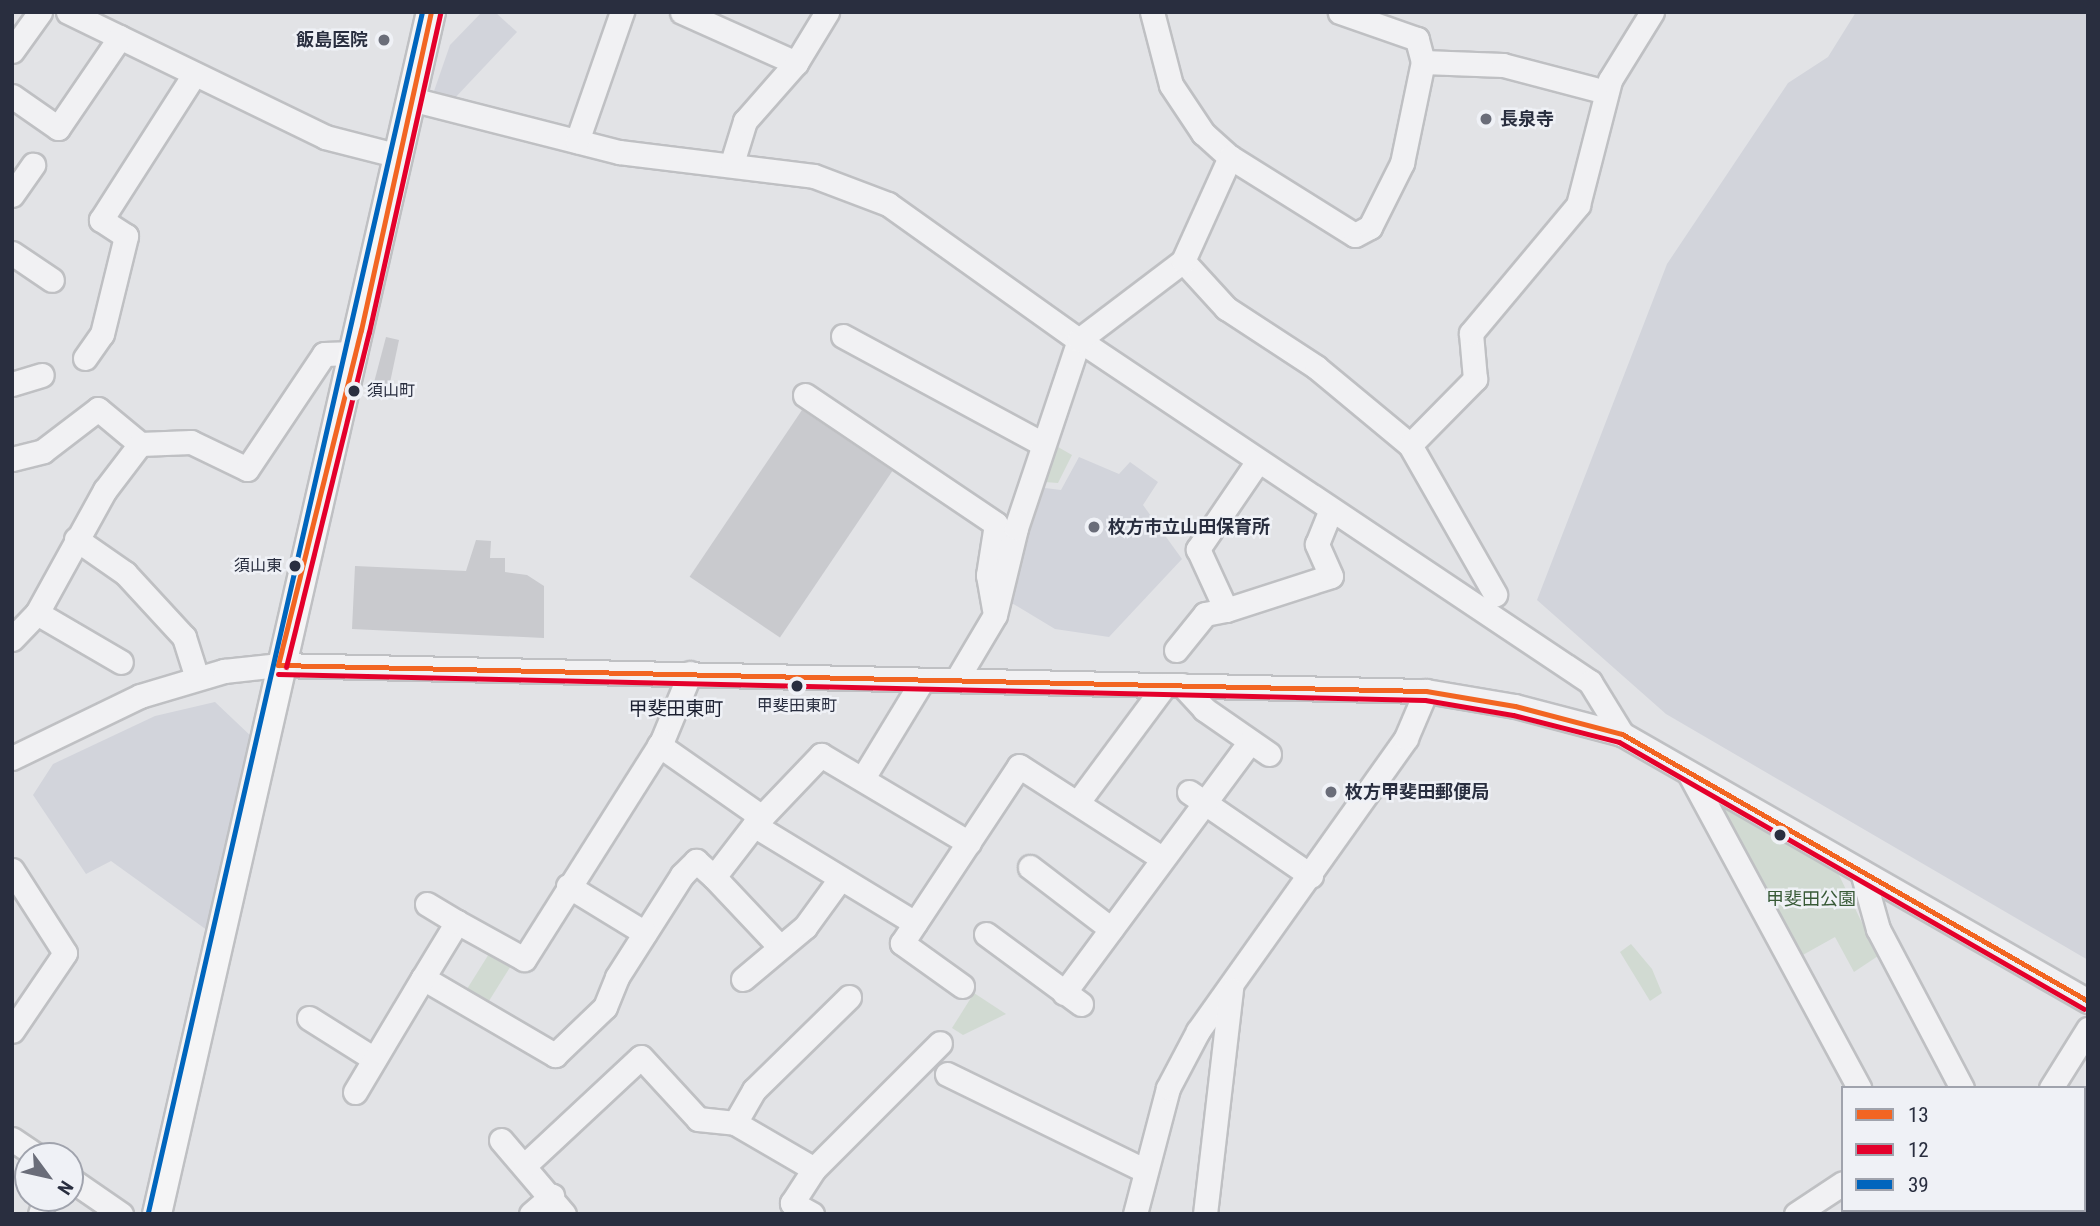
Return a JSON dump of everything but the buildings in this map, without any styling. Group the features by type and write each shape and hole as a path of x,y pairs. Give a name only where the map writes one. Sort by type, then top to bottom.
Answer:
{"main road":[{"path":"157,1214 278,665 355,353 431,12"}],"street":[{"path":"12,51 40,12"},
{"path":"68,12 193,76 325,137 399,156"},
{"path":"577,141 622,12"},
{"path":"682,12 796,63"},
{"path":"732,163 745,121 796,63 827,12"},
{"path":"1152,12 1171,85 1203,133 1230,157 1355,235 1370,227 1402,163 1423,62 1416,39 1342,13"},
{"path":"1410,445 1475,379 1471,333 1578,205 1606,92 1652,12"},
{"path":"12,96 58,128 120,37"},
{"path":"1423,62 1503,65 1606,92"},
{"path":"85,358 102,334 126,236 101,220 193,76"},
{"path":"411,99 619,152 732,163 814,176 888,204 1079,340 1330,511 1479,612 1590,682 1622,734"},
{"path":"957,679 995,615 1042,444 1079,340 1183,261 1230,157"},
{"path":"12,195 33,165"},
{"path":"12,253 52,280"},
{"path":"1183,261 1226,308 1316,367 1410,445 1495,594"},
{"path":"844,335 1042,444"},
{"path":"12,459 43,451 98,409 140,444 191,442 247,469 324,354 355,353"},
{"path":"12,384 42,375"},
{"path":"806,395 996,524 988,575 995,615"},
{"path":"12,639 37,613 76,538 140,444"},
{"path":"1226,610 1198,549 1258,461"},
{"path":"1176,650 1205,614 1226,610 1331,576 1317,544 1330,511"},
{"path":"76,538 125,573 184,636 197,678"},
{"path":"37,613 121,662"},
{"path":"12,758 140,696 197,678 278,665 1426,691 1514,706 1622,734 2088,1001"},
{"path":"427,904 524,959 659,746 690,673"},
{"path":"863,778 922,681"},
{"path":"986,934 1073,998 1111,929 1162,858 1196,797 1260,748 1173,686"},
{"path":"1078,802 1173,686"},
{"path":"1135,1214 1168,1088 1198,1031 1231,990 1243,963 1311,876 1406,738 1426,691"},
{"path":"659,746 840,879 915,923"},
{"path":"714,877 758,821 821,755 969,843"},
{"path":"962,986 902,943 1019,766 1162,858"},
{"path":"1689,773 1858,1086"},
{"path":"1196,797 1311,876"},
{"path":"423,978 555,1055 605,1007 645,933 695,861 714,877 779,946"},
{"path":"1030,867 1111,929"},
{"path":"12,870 65,953 14,1022"},
{"path":"1862,872 1878,929 1961,1086"},
{"path":"743,979 779,946 805,927 840,879"},
{"path":"568,886 645,933"},
{"path":"355,1092 457,922"},
{"path":"1205,1214 1231,990"},
{"path":"735,1123 754,1090 797,1059 849,997"},
{"path":"309,1018 374,1059"},
{"path":"2052,1086 2088,1029"},
{"path":"796,1210 814,1169 940,1043"},
{"path":"525,1165 640,1057 698,1119 735,1123 814,1169"},
{"path":"947,1074 1146,1171"},
{"path":"500,1140 558,1205 531,1214"},
{"path":"1796,1214 1841,1184"},
{"path":"84,1189 115,1212"}],"shaded area":[{"path":"482,12 495,12 517,32 453,100 433,94 450,45"},
{"path":"1856,12 2088,12 2088,960 1666,714 1537,600 1667,264 1788,83 1828,57"},
{"name":"枚方市立山田保育所","path":"1079,457 1119,474 1130,462 1158,482 1143,505 1182,559 1109,637 1055,629 1010,602 1037,487 1061,490"},
{"path":"215,702 254,739 211,933 111,861 86,874 33,795 53,764 155,716"}],"green space":[{"path":"1058,447 1072,455 1058,483 1045,482"},
{"name":"甲斐田公園","path":"1720,803 1838,873 1878,956 1854,972 1835,937 1801,956"},
{"path":"1631,944 1652,969 1662,993 1650,1001 1620,952"},
{"path":"492,949 513,962 487,1004 466,991"},
{"path":"974,993 1006,1014 963,1035 952,1028"}],"transit line":[{"name":"39","path":"148,1212 422,12"},
{"name":"13","path":"278,665 361,330 431,12"},
{"name":"12","path":"286,667 369,332 440,14"},
{"name":"13","path":"278,665 1426,691 1515,706 1622,734 2088,1001"},
{"name":"12","path":"278,674 1425,700 1513,715 1619,742 2084,1009"}],"place":[{"name":"飯島医院","path":"384,40"},
{"name":"長泉寺","path":"1486,119"},
{"name":"須山町","path":"354,391"},
{"name":"枚方市立山田保育所","path":"1094,527"},
{"name":"須山東","path":"295,566"},
{"name":"甲斐田東町","path":"797,686"},
{"name":"枚方甲斐田郵便局","path":"1331,792"}],"district":[{"name":"甲斐田東町","path":"676,709"}]}
